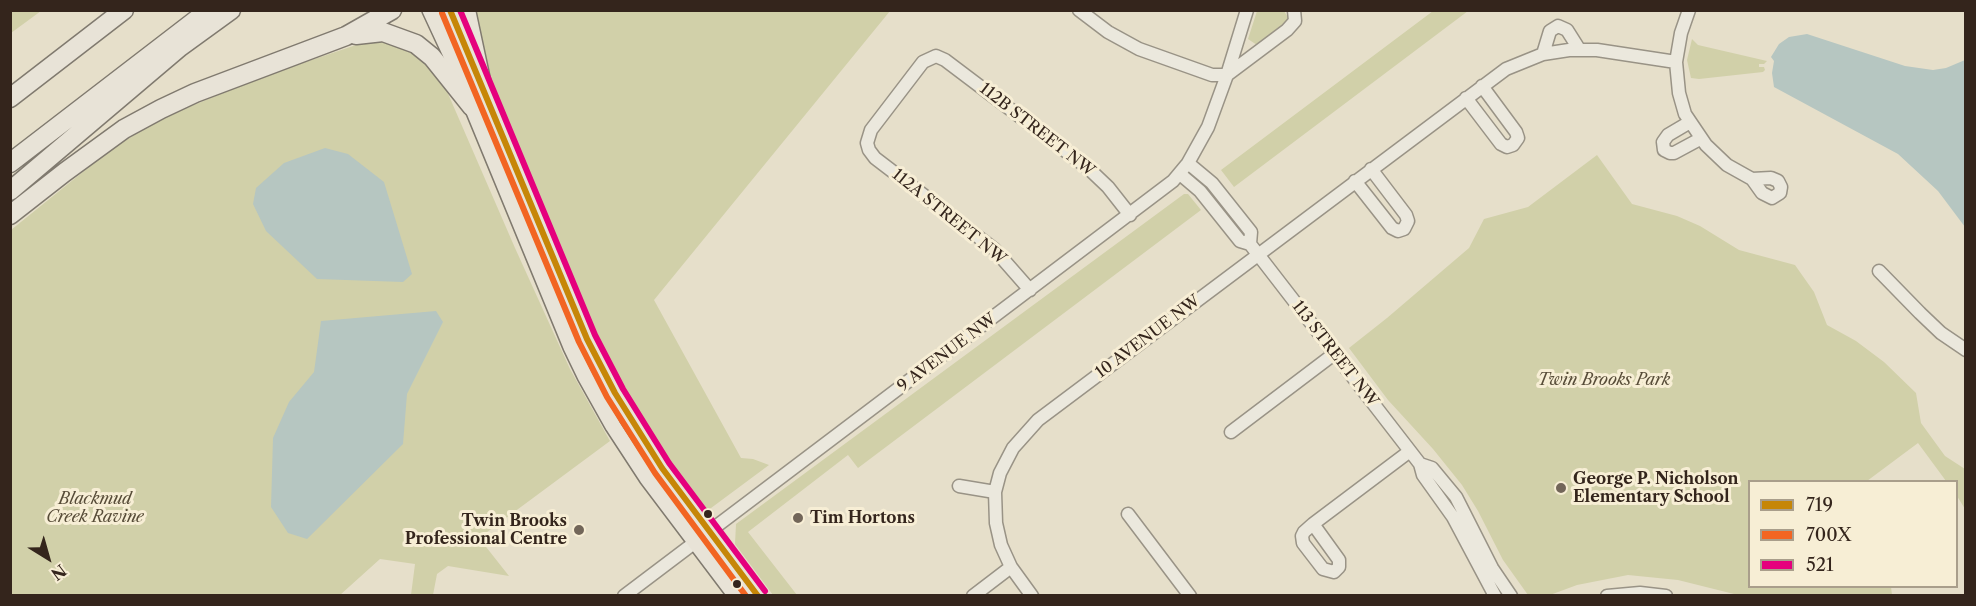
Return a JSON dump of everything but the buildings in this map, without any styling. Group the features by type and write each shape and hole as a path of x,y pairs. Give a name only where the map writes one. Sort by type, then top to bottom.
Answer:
{"highway":[{"path":"42,72 102,10"},
{"path":"10,98 124,10"},
{"path":"10,163 209,10"},
{"path":"10,191 180,47 231,10"},
{"path":"10,215 124,129 161,109 195,93 346,36 392,10"},
{"path":"466,10 482,85"},
{"path":"346,36 383,32 416,44 438,64 472,107"}],"main road":[{"path":"430,10 585,376 646,478 736,596"},
{"path":"450,10 587,339 630,419 662,468 758,596"}],"street":[{"path":"1080,10 1108,32 1139,49 1212,75 1227,75 1292,26 1295,21 1294,10"},
{"name":"9 AVENUE NW","path":"624,596 1180,174 1208,127 1227,75 1246,10"},
{"path":"1689,10 1681,33 1676,62 1679,93 1690,122 1700,139 1727,165 1752,180"},
{"path":"1543,54 1550,31 1558,26 1566,30 1579,50"},
{"name":"10 AVENUE NW","path":"994,492 1000,473 1013,448 1038,420 1506,69 1558,50 1597,50 1676,62"},
{"name":"112A STREET NW","path":"936,56 930,57 920,65 871,130 867,146 875,158 994,249 1030,290"},
{"name":"112B STREET NW","path":"936,56 945,60 1088,168 1108,187 1130,214"},
{"path":"1466,98 1501,144 1507,147 1513,145 1517,141 1516,132 1482,86"},
{"path":"1690,122 1668,135 1663,142 1664,150 1674,153 1700,139"},
{"name":"113 STREET NW","path":"1188,162 1212,183 1251,232 1250,244"},
{"path":"1355,181 1392,228 1398,231 1404,229 1408,221 1406,215 1371,169"},
{"name":"113 STREET NW","path":"1180,174 1200,191 1240,241 1250,244 1420,464 1423,475 1453,517 1494,596"},
{"path":"1879,271 1920,314 1965,350"},
{"path":"1231,432 1334,354"},
{"path":"1313,524 1410,451"},
{"name":"113 STREET NW","path":"1420,464 1432,468 1456,497 1492,568 1511,596"},
{"path":"959,486 994,492 999,535 1011,567 1032,596"},
{"path":"1128,514 1185,594"},
{"path":"973,596 1011,567"},
{"path":"1607,596 1641,593 1666,596"}],"green space":[{"path":"11,10 41,10 41,11 11,33"},
{"path":"472,11 890,11 654,300 741,458 753,459 769,465 703,514 634,412 593,338 524,163 489,83"},
{"path":"1257,11 1284,11 1291,22 1257,45 1248,39"},
{"path":"1433,11 1468,11 1234,187 1221,170"},
{"path":"1692,39 1698,45 1767,61 1759,64 1759,67 1764,67 1765,70 1699,79 1691,78 1687,60"},
{"name":"Blackmud Creek Ravine","path":"365,42 386,42 405,46 421,57 446,89 570,369 610,441 479,538 509,576 448,566 437,574 433,595 411,595 415,564 380,559 340,595 11,596 11,230 110,150 162,118 267,75"},
{"name":"Twin Brooks Park","path":"1597,155 1632,204 1677,216 1700,226 1739,250 1795,265 1814,292 1827,325 1856,341 1884,362 1916,393 1921,423 1945,456 1965,469 1965,509 1958,498 1958,480 1945,480 1918,443 1868,480 1748,480 1748,588 1891,588 1892,595 1738,595 1678,580 1628,575 1577,585 1550,595 1528,595 1503,560 1462,485 1388,400 1349,348 1469,248 1484,219 1528,207"},
{"path":"1184,194 1188,194 1201,210 858,468 848,455 748,532 797,595 773,595 735,544 736,524"}],"shaded area":[{"path":"1807,34 1905,66 1933,70 1946,68 1965,60 1965,227 1938,191 1898,154 1774,87 1772,73 1774,61 1771,57 1779,44 1789,37"},
{"path":"325,148 348,154 384,182 412,274 403,282 317,279 266,231 253,204 256,188 284,163"},
{"path":"436,311 443,322 407,394 403,444 307,539 288,533 271,507 273,438 289,402 314,372 321,321"}],"transit line":[{"name":"719","path":"450,10 587,339 615,393 662,468 758,596"},
{"name":"521","path":"460,10 595,335 623,389 669,463 765,591"},
{"name":"700X","path":"442,13 579,342 607,397 655,473 746,596"}],"place":[{"name":"George P. Nicholson Elementary School","path":"1561,488"},
{"name":"Tim Hortons","path":"798,518"},
{"name":"Twin Brooks Professional Centre","path":"579,530"}]}
